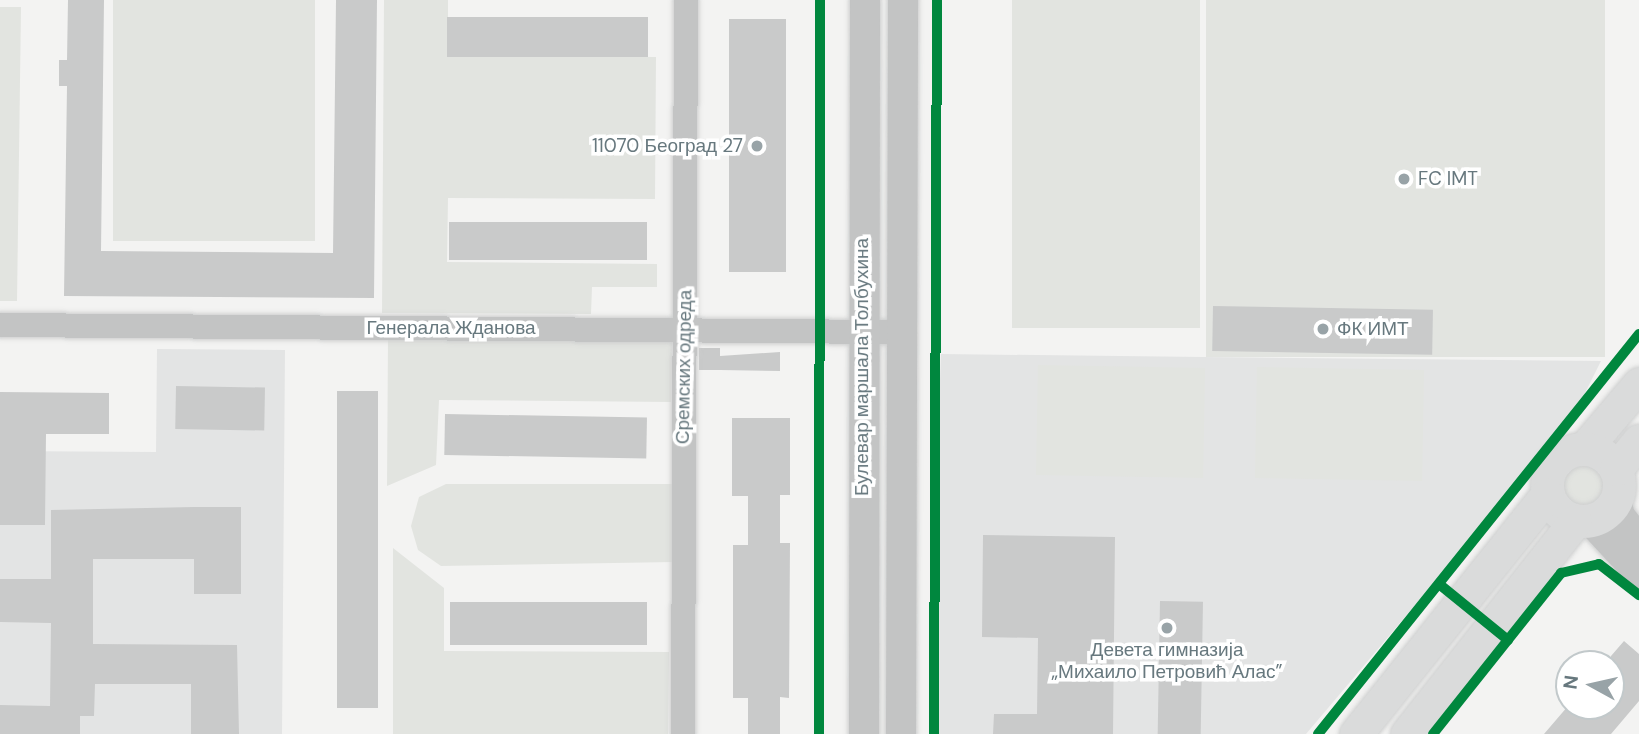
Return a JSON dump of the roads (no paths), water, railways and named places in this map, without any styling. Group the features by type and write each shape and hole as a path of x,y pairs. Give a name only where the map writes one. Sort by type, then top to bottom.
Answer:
{"main road":[{"path":"1356,734 1547,495 1555,461 1585,448 1639,384"},
{"path":"1407,734 1616,484 1639,442"},
{"path":"1585,448 1604,455 1616,484"},
{"path":"1547,495 1558,512 1583,521"}],"street":[{"name":"Сремских одреда","path":"683,734 686,0"},
{"name":"Булевар маршала Толбухина","path":"864,734 861,331 865,0"},
{"name":"Булевар маршала Толбухина","path":"901,734 903,0"},
{"name":"Генерала Жданова","path":"0,325 901,332"},
{"path":"1616,484 1620,516 1639,540"},
{"path":"1583,521 1639,573"}],"place":[{"name":"11070 Београд 27","path":"757,146"},
{"name":"FC IMT","path":"1404,179"},
{"name":"ФК ИМТ","path":"1323,329"},
{"name":"Девета гимназија „Михаило Петровић Алас”","path":"1167,628"}]}
